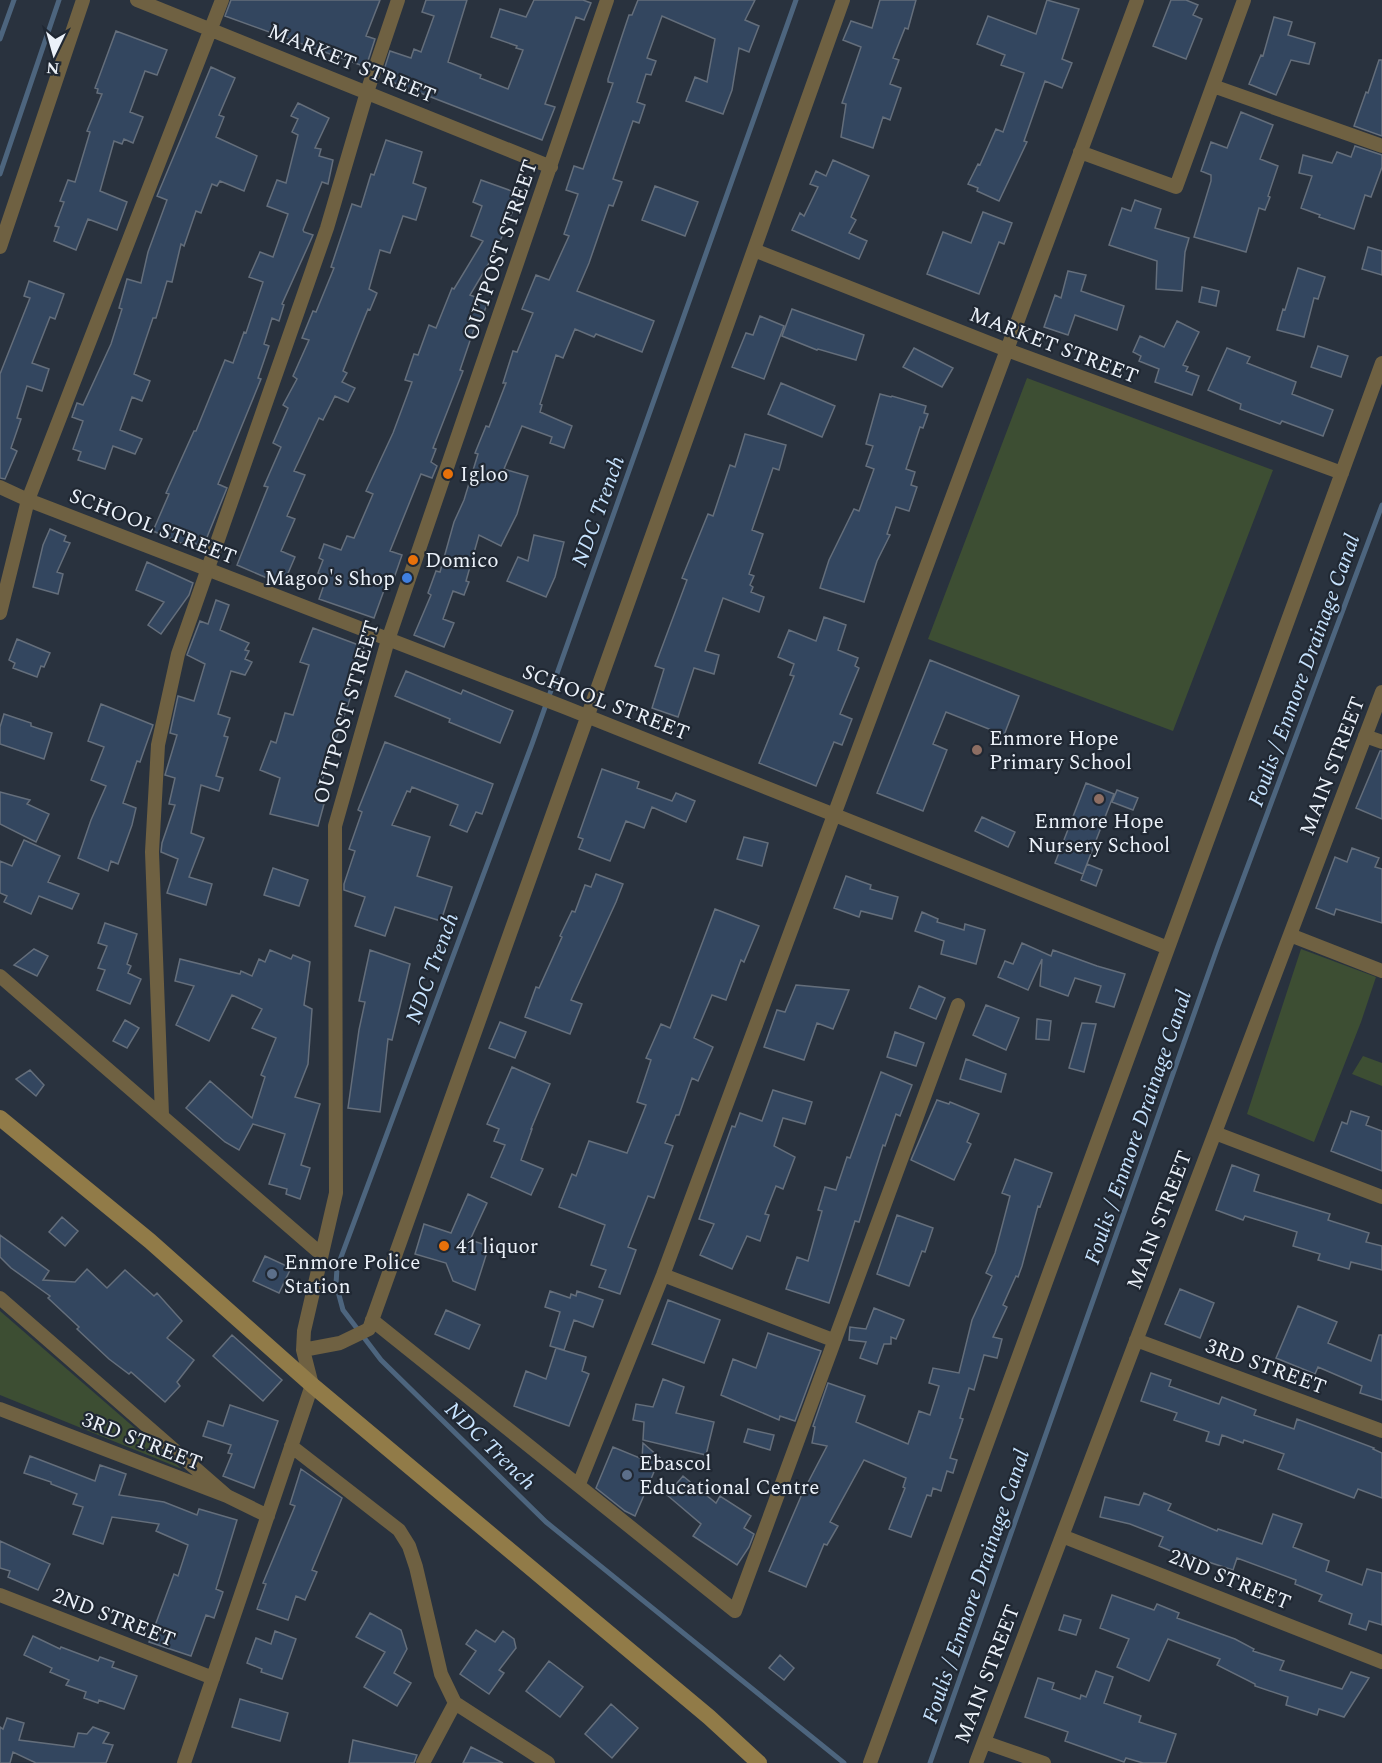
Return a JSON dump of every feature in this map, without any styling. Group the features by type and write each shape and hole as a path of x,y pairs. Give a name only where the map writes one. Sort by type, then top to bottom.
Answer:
{"main road":[{"path":"0,1118 150,1241 312,1385 709,1717 759,1763"}],"street":[{"path":"0,248 82,0"},
{"name":"MARKET STREET","path":"137,0 551,167"},
{"path":"0,614 28,500 222,0"},
{"path":"162,1115 152,852 158,745 178,654 327,228 367,92 398,0"},
{"name":"OUTPOST STREET","path":"303,1350 304,1331 336,1193 335,826 388,640 607,0"},
{"path":"184,1763 312,1385 303,1350 340,1343 370,1324 843,0"},
{"path":"579,1484 663,1275 1137,0"},
{"path":"1080,152 1176,187 1244,0"},
{"path":"1213,86 1382,146"},
{"name":"MARKET STREET","path":"754,250 1007,350 1342,473"},
{"path":"870,1763 1382,363"},
{"name":"SCHOOL STREET","path":"0,487 207,570 587,716 1168,948"},
{"name":"MAIN STREET","path":"975,1763 1382,692"},
{"path":"1365,736 1382,742"},
{"path":"1290,935 1382,971"},
{"path":"0,976 321,1254"},
{"path":"370,1324 579,1484 735,1611 958,1005"},
{"path":"1215,1133 1382,1197"},
{"path":"663,1275 833,1340"},
{"path":"0,1298 227,1496"},
{"name":"3RD STREET","path":"1136,1340 1382,1431"},
{"name":"3RD STREET","path":"0,1409 227,1496 268,1516"},
{"path":"291,1446 399,1530 409,1546 416,1567 441,1674 455,1703 548,1763"},
{"name":"2ND STREET","path":"1062,1536 1382,1662"},
{"name":"2ND STREET","path":"0,1595 213,1678"},
{"path":"423,1763 455,1703"},
{"path":"984,1742 1044,1763"}],"green space":[{"path":"1027,378 1273,470 1173,731 928,639"},
{"path":"1301,949 1376,977 1314,1142 1247,1114"},
{"path":"1363,1056 1382,1063 1382,1086 1352,1074"},
{"path":"0,1311 182,1469 0,1395"}],"building":[{"path":"231,0 380,0 366,36 375,39 366,67 225,16"},
{"path":"426,0 467,0 448,62 508,89 523,50 491,37 500,9 526,17 534,0 583,0 591,3 584,20 576,17 545,104 555,107 542,140 387,80 389,76 383,73 390,51 411,58 414,49 421,52 434,16 422,12"},
{"path":"638,0 755,0 745,20 759,26 749,52 739,48 732,90 723,114 686,101 695,77 707,82 715,39 662,16 647,58 656,61 651,75 646,74 637,102 645,105 639,123 633,121 613,179 622,182 613,206 609,205 577,291 654,321 642,352 596,334 594,337 575,329 563,358 556,355 540,404 542,405 540,412 572,426 564,448 550,443 552,437 522,426 504,469 528,476 517,514 501,546 479,535 464,595 453,591 443,619 454,623 444,647 414,635 431,595 428,593 436,571 440,572 454,522 464,500 478,454 475,453 486,426 489,427 506,383 503,383 513,351 517,352 533,313 522,309 536,275 549,280 569,236 564,234 578,194 566,190 574,166 583,169 613,83 608,82 608,79 629,15 632,15"},
{"path":"880,0 916,0 908,29 905,28 893,58 899,60 890,84 901,88 890,120 883,117 873,148 841,137 846,104 842,103 861,47 843,40 851,21 872,28"},
{"path":"1047,0 1079,9 1062,59 1072,63 1062,88 1045,81 1024,141 1027,142 999,201 977,191 978,188 968,184 978,164 980,165 996,129 1003,132 1024,73 1001,65 1005,55 977,44 988,16 1036,34"},
{"path":"1171,0 1186,0 1198,5 1193,15 1202,19 1186,59 1153,46"},
{"path":"1274,17 1292,22 1288,35 1315,43 1309,64 1291,60 1276,95 1249,84 1261,55 1263,56"},
{"path":"116,31 167,50 157,75 145,71 130,112 143,117 133,143 124,139 122,144 114,141 100,191 127,202 117,230 88,219 76,250 54,241 59,227 55,226 64,202 60,201 68,180 75,182 90,132 87,131 102,94 97,93 98,89 95,88"},
{"path":"1379,60 1382,60 1382,136 1354,126"},
{"path":"211,67 235,78 219,115 224,117 216,137 257,156 244,191 220,181 217,186 212,184 201,213 196,211 184,246 181,244 172,282 167,281 156,318 153,318 134,374 150,381 142,401 132,397 120,430 142,439 135,454 113,446 105,469 78,460 81,452 73,449 83,421 72,417 77,403 83,405 111,344 122,309 119,308 127,279 141,283 148,252 167,200 157,196"},
{"path":"298,103 329,118 315,148 321,149 319,156 333,160 328,184 322,182 303,230 313,235 282,304 284,305 279,321 272,318 264,344 269,346 258,378 261,379 218,484 227,488 203,547 190,541 188,546 153,531 169,494 166,493 194,431 196,431 225,360 233,363 244,332 246,333 263,282 249,277 260,252 273,257 288,214 267,206 277,180 286,183 298,135 292,132 298,119 291,116"},
{"path":"1241,112 1273,125 1260,159 1278,166 1268,196 1270,197 1265,210 1259,208 1246,252 1194,237 1211,181 1211,175 1201,171 1211,142 1227,148"},
{"path":"386,140 422,152 413,183 426,188 416,220 403,216 390,253 380,250 369,289 377,293 370,310 368,309 343,371 347,373 342,382 355,388 348,402 335,396 323,420 319,418 294,471 305,475 287,516 295,519 281,551 295,557 283,585 237,565 268,487 264,486 281,447 273,443 288,408 283,405 297,379 293,376 309,340 302,338 313,311 316,312 334,268 331,267 352,204 361,207 371,174 374,175"},
{"path":"1355,146 1382,155 1382,167 1371,197 1365,195 1354,229 1301,208 1312,176 1299,173 1303,155 1332,163 1337,152 1351,157"},
{"path":"833,160 869,176 851,217 856,220 849,233 867,241 859,259 792,230 800,213 804,216 818,187 810,184 816,171 826,176"},
{"path":"481,180 520,194 495,253 470,295 488,302 478,327 475,326 460,370 463,371 433,448 436,449 431,462 437,466 432,478 421,474 390,551 402,555 392,584 387,582 374,618 319,599 327,576 318,573 323,560 319,558 324,544 341,550 347,536 354,538 373,494 366,491 393,433 412,382 405,380 414,354 418,355 429,325 436,328 452,288 454,289 483,241 471,236 482,206 473,202"},
{"path":"655,186 698,202 685,236 642,220"},
{"path":"1135,200 1161,209 1155,228 1189,238 1185,252 1182,291 1156,289 1157,261 1109,245 1122,208 1131,211"},
{"path":"983,212 1012,223 1004,244 999,242 979,294 927,274 943,232 971,243"},
{"path":"1368,247 1382,251 1382,275 1362,269"},
{"path":"1298,268 1325,277 1318,299 1314,298 1304,337 1277,330"},
{"path":"1068,271 1086,275 1081,291 1124,306 1117,330 1075,315 1068,335 1044,327 1055,295 1061,298"},
{"path":"29,281 64,294 55,319 50,317 32,363 49,369 42,391 27,386 17,418 21,419 11,448 17,451 5,479 0,478 0,374 30,298 24,296"},
{"path":"1202,287 1219,291 1216,306 1199,302"},
{"path":"792,309 864,335 856,360 817,350 782,336"},
{"path":"760,316 784,326 764,379 732,367 746,333 753,335"},
{"path":"1177,321 1199,332 1183,365 1188,367 1186,371 1199,376 1192,395 1155,382 1159,369 1139,361 1141,356 1133,352 1140,336 1164,347"},
{"path":"1318,346 1348,356 1341,377 1311,367"},
{"path":"914,348 953,368 942,387 903,367"},
{"path":"1227,348 1250,357 1247,363 1296,382 1292,394 1333,410 1323,436 1282,421 1280,424 1240,409 1241,404 1208,390"},
{"path":"781,383 835,406 822,437 768,414"},
{"path":"880,394 926,406 924,413 928,414 923,428 920,427 906,469 915,472 911,485 917,487 909,511 896,507 887,534 890,535 877,561 864,602 820,588 829,560 854,509 859,511 874,469 866,466 873,446 866,444"},
{"path":"745,434 786,445 779,470 773,468 752,530 763,534 749,574 754,576 750,585 753,587 751,592 764,597 759,612 723,598 705,651 719,655 714,674 694,668 678,717 652,708 664,669 655,666 687,580 682,578 708,514 713,516 730,465 735,467"},
{"path":"50,529 66,536 64,541 70,543 57,572 63,574 58,594 33,587 43,545"},
{"path":"534,535 564,542 555,577 546,597 507,581 518,557 528,561"},
{"path":"147,562 193,583 189,595 161,634 148,625 164,602 136,590"},
{"path":"216,600 229,605 220,630 249,643 245,650 249,651 245,659 252,662 245,675 231,671 218,714 230,718 224,736 228,737 216,776 223,778 219,791 201,785 191,833 204,838 189,877 212,884 206,905 167,893 178,859 161,852 175,805 169,804 175,778 165,775 177,735 170,733 178,696 194,701 205,664 187,655 200,621 208,624"},
{"path":"824,617 846,625 838,650 858,658 855,666 859,668 840,714 852,719 842,745 834,742 816,786 759,763 794,676 790,675 794,664 778,657 789,630 816,641"},
{"path":"313,628 364,647 348,688 353,690 315,801 324,804 318,826 270,814 280,778 260,770 271,741 276,743 285,713 293,715 309,665 300,662"},
{"path":"17,639 50,653 37,677 13,668 15,663 9,660"},
{"path":"930,660 1019,696 1004,735 946,712 933,744 947,750 923,811 877,793"},
{"path":"406,671 461,694 463,690 513,711 500,743 395,696"},
{"path":"101,704 153,725 140,762 137,761 123,803 136,808 132,825 118,864 111,861 108,871 78,858 106,786 91,780 104,747 88,741"},
{"path":"4,714 52,733 44,759 0,744 0,727"},
{"path":"385,742 493,784 482,814 476,812 467,832 450,825 458,805 412,787 410,792 407,791 392,825 430,837 417,876 452,887 441,921 395,907 385,936 355,926 365,897 344,890 344,884 355,851 349,849 362,812 358,810"},
{"path":"1380,751 1382,751 1382,819 1356,808"},
{"path":"602,769 639,782 637,788 672,801 676,793 695,801 686,822 652,807 644,828 626,821 610,861 579,849 583,839 578,837"},
{"path":"1086,783 1114,794 1083,874 1055,863"},
{"path":"1117,790 1138,798 1133,810 1112,802"},
{"path":"0,792 30,800 27,804 49,814 36,842 0,824"},
{"path":"982,817 1015,832 1008,847 975,831"},
{"path":"744,837 768,843 762,866 737,859"},
{"path":"24,840 60,856 48,882 79,894 72,909 39,896 31,914 4,902 7,896 0,893 0,861 12,866"},
{"path":"1352,848 1379,858 1375,867 1382,869 1382,923 1336,909 1334,915 1316,908 1335,857 1347,862"},
{"path":"1087,864 1102,870 1096,886 1081,880"},
{"path":"273,868 308,880 299,906 264,895"},
{"path":"596,874 623,884 571,1000 582,1004 570,1034 525,1017 536,987 539,988 572,911 575,912 585,885 591,887"},
{"path":"846,876 871,885 870,889 898,897 892,919 861,911 859,917 834,908"},
{"path":"715,909 759,926 744,962 741,960 726,1000 712,995 694,1038 713,1047 698,1081 692,1078 679,1115 676,1115 665,1143 673,1146 654,1198 648,1196 628,1247 636,1250 620,1294 599,1287 606,1270 591,1265 605,1225 559,1207 572,1174 576,1176 589,1141 627,1153 646,1105 637,1102 651,1060 646,1058 661,1024 670,1028"},
{"path":"922,912 938,919 937,922 964,930 965,924 985,930 976,964 941,954 944,941 915,931"},
{"path":"105,923 137,934 127,964 131,966 128,973 141,979 130,1004 97,990 105,970 98,968 107,946 98,943"},
{"path":"1022,943 1051,956 1053,950 1125,974 1114,1007 1096,1002 1101,986 1075,978 1068,996 1040,986 1042,959 1028,990 998,977 1005,961 1013,964"},
{"path":"34,949 48,956 37,976 14,965"},
{"path":"270,950 291,959 293,955 310,962 304,1005 312,1009 308,1064 295,1097 320,1104 301,1165 310,1168 300,1199 286,1194 287,1189 269,1184 285,1134 253,1124 239,1150 225,1142 186,1108 210,1081 252,1118 265,1077 261,1075 276,1038 252,1028 262,1009 232,995 209,1041 176,1025 194,986 175,981 180,959 240,974 241,971 252,976 259,959 265,962"},
{"path":"370,950 410,964 392,1040 388,1039 380,1112 348,1108 365,1002 359,1001"},
{"path":"796,985 849,990 833,1029 817,1023 804,1060 764,1047 777,1010 785,1012"},
{"path":"919,986 945,998 936,1019 910,1008"},
{"path":"986,1005 1019,1018 1006,1050 973,1035"},
{"path":"1037,1019 1051,1021 1049,1040 1036,1039"},
{"path":"125,1020 139,1028 127,1048 113,1041"},
{"path":"500,1022 526,1032 515,1058 489,1048"},
{"path":"1082,1023 1096,1024 1084,1072 1069,1068"},
{"path":"895,1032 924,1043 916,1066 887,1057"},
{"path":"966,1059 1006,1074 1001,1092 960,1079"},
{"path":"512,1067 550,1084 521,1160 543,1169 531,1195 491,1177 505,1145 494,1141 499,1129 487,1124"},
{"path":"30,1070 44,1085 36,1096 16,1079"},
{"path":"881,1072 912,1085 900,1116 896,1114 885,1146 883,1145 859,1222 855,1221 829,1303 786,1289 797,1257 808,1261 822,1211 818,1210 825,1187 836,1190"},
{"path":"773,1090 812,1102 805,1124 783,1118 774,1146 795,1157 783,1189 776,1186 765,1214 769,1215 760,1241 747,1236 732,1269 700,1255 714,1224 699,1219 732,1126 735,1127 740,1113 762,1121"},
{"path":"937,1100 949,1104 950,1102 979,1114 967,1142 971,1144 954,1180 911,1160"},
{"path":"1351,1111 1369,1117 1366,1125 1382,1131 1382,1171 1331,1151 1342,1122 1347,1124"},
{"path":"1015,1159 1052,1173 1040,1207 1038,1206 1022,1266 1003,1305 1007,1307 993,1337 1002,1339 997,1358 984,1355 974,1390 969,1388 960,1418 963,1419 950,1458 957,1460 953,1473 947,1471 941,1491 933,1488 931,1496 927,1495 911,1537 889,1529 905,1488 903,1487 906,1478 864,1460 830,1522 838,1526 827,1545 824,1544 806,1587 769,1571 802,1494 827,1446 812,1443 815,1427 813,1426 828,1383 865,1396 856,1422 908,1444 919,1411 930,1415 939,1386 929,1383 933,1368 959,1373 972,1320 992,1276 986,1273 995,1253 1010,1196 1002,1193"},
{"path":"1232,1165 1259,1175 1254,1191 1330,1214 1328,1220 1369,1233 1366,1242 1382,1246 1382,1270 1351,1262 1349,1269 1318,1260 1320,1254 1293,1246 1297,1232 1245,1216 1243,1220 1216,1210"},
{"path":"468,1194 487,1203 470,1240 489,1246 475,1290 453,1281 446,1263 415,1254 424,1224 451,1233"},
{"path":"897,1215 933,1228 909,1286 877,1274"},
{"path":"62,1217 78,1231 65,1246 49,1232"},
{"path":"0,1235 49,1271 43,1280 75,1282 87,1269 107,1288 125,1270 154,1296 157,1293 182,1321 167,1338 194,1360 177,1382 180,1386 165,1402 131,1372 129,1374 109,1359 77,1329 79,1327 48,1298 50,1296 11,1268 0,1257"},
{"name":"Enmore Police Station","path":"265,1256 291,1268 279,1293 253,1281"},
{"path":"1180,1289 1214,1303 1200,1338 1165,1324"},
{"path":"550,1291 570,1298 571,1294 576,1296 577,1291 603,1300 593,1327 574,1320 564,1350 550,1346 560,1312 545,1307"},
{"path":"668,1300 720,1320 704,1363 652,1344"},
{"path":"1298,1306 1337,1322 1328,1343 1371,1361 1379,1335 1382,1335 1382,1400 1360,1393 1362,1386 1318,1367 1315,1374 1276,1358"},
{"path":"874,1308 904,1320 896,1339 891,1337 891,1344 884,1344 877,1364 860,1358 866,1342 849,1340 850,1327 866,1329"},
{"path":"446,1310 480,1325 469,1349 435,1334"},
{"path":"768,1333 821,1351 795,1421 780,1416 779,1420 721,1395 733,1359 756,1368"},
{"path":"232,1335 282,1380 263,1401 213,1356"},
{"path":"556,1348 586,1357 582,1371 589,1374 569,1426 514,1406 526,1371 546,1379"},
{"path":"1151,1373 1171,1380 1169,1386 1219,1404 1222,1397 1256,1410 1254,1415 1294,1429 1297,1419 1374,1448 1382,1453 1382,1498 1358,1489 1354,1498 1278,1469 1284,1454 1244,1440 1243,1443 1222,1435 1219,1445 1206,1441 1209,1432 1174,1420 1177,1413 1141,1401"},
{"path":"663,1379 684,1387 676,1413 714,1422 706,1455 643,1440 644,1422 633,1420 636,1404 653,1407"},
{"path":"230,1405 278,1421 254,1488 223,1476 232,1454 228,1453 231,1445 203,1436 208,1421 223,1426"},
{"path":"748,1429 774,1435 770,1450 744,1442"},
{"name":"Ebascol Educational Centre","path":"643,1443 660,1458 635,1516 596,1488 613,1447 642,1459"},
{"path":"30,1456 95,1481 100,1465 126,1474 119,1495 164,1502 197,1515 199,1509 237,1520 216,1589 223,1592 214,1618 206,1615 191,1656 149,1642 174,1574 178,1576 188,1545 156,1531 159,1524 112,1517 103,1544 73,1534 83,1507 73,1504 77,1494 24,1473"},
{"path":"301,1469 342,1498 312,1570 317,1572 305,1600 296,1596 288,1620 257,1609 266,1584 263,1583 295,1506 290,1504"},
{"path":"683,1476 716,1503 720,1496 751,1516 744,1528 754,1534 749,1547 737,1565 693,1536 701,1524 667,1495"},
{"path":"1144,1493 1171,1504 1168,1510 1217,1531 1218,1529 1262,1544 1273,1514 1302,1524 1293,1547 1329,1561 1326,1571 1362,1585 1367,1569 1382,1573 1382,1625 1369,1621 1366,1630 1349,1624 1352,1614 1319,1601 1322,1595 1295,1584 1296,1580 1237,1558 1233,1570 1196,1558 1195,1561 1159,1546 1163,1537 1130,1524 1100,1517 1105,1497 1139,1505"},
{"path":"0,1541 50,1564 38,1590 8,1577 10,1571 0,1568"},
{"path":"1112,1595 1154,1610 1157,1604 1179,1613 1177,1618 1235,1639 1254,1649 1253,1651 1284,1661 1280,1670 1342,1689 1351,1672 1369,1678 1344,1717 1319,1709 1317,1715 1286,1705 1288,1697 1255,1686 1217,1665 1220,1659 1168,1639 1149,1681 1117,1667 1129,1639 1100,1628"},
{"path":"370,1613 401,1630 407,1649 394,1673 411,1683 397,1706 364,1687 385,1652 356,1637"},
{"path":"1064,1615 1081,1620 1076,1635 1059,1630"},
{"path":"476,1630 495,1642 503,1631 514,1639 516,1648 499,1670 504,1673 489,1694 460,1674 476,1651 466,1644"},
{"path":"275,1631 296,1639 282,1679 261,1672 262,1669 247,1663 256,1638 271,1644"},
{"path":"33,1636 60,1649 61,1647 98,1661 100,1657 114,1662 112,1667 137,1676 124,1709 99,1700 98,1703 84,1698 86,1692 66,1685 69,1680 50,1672 52,1668 24,1655"},
{"path":"780,1655 794,1668 784,1680 769,1668"},
{"path":"549,1661 583,1687 560,1717 526,1691"},
{"path":"1096,1671 1113,1677 1104,1703 1141,1716 1139,1722 1176,1734 1166,1763 1143,1763 1126,1758 1124,1762 1065,1741 1068,1732 1025,1717 1038,1678 1054,1683 1052,1689 1080,1699 1081,1695 1086,1697"},
{"path":"240,1699 288,1713 280,1741 232,1727"},
{"path":"611,1704 638,1728 612,1758 585,1734"},
{"path":"7,1718 24,1723 19,1740 74,1747 78,1733 87,1734 93,1727 109,1733 103,1743 113,1745 106,1763 36,1763 13,1752 10,1763 0,1763 0,1727 3,1729"},
{"path":"353,1740 417,1755 414,1763 349,1763"},
{"path":"471,1747 503,1763 463,1763"}],"waterway":[{"path":"0,39 14,0"},
{"path":"0,174 59,0"},
{"name":"NDC Trench","path":"796,0 532,744 337,1268 336,1284 343,1310 381,1360 546,1522 844,1763"},
{"name":"Foulis / Enmore Drainage Canal","path":"930,1763 1218,946 1382,505"}],"place":[{"name":"Igloo","path":"448,474"},
{"name":"Domico","path":"413,560"},
{"name":"Magoo's Shop","path":"407,578"},
{"name":"Enmore Hope Primary School","path":"977,750"},
{"name":"Enmore Hope Nursery School","path":"1099,799"},
{"name":"41 liquor","path":"444,1246"},
{"name":"Enmore Police Station","path":"272,1274"},
{"name":"Ebascol Educational Centre","path":"627,1475"}]}
